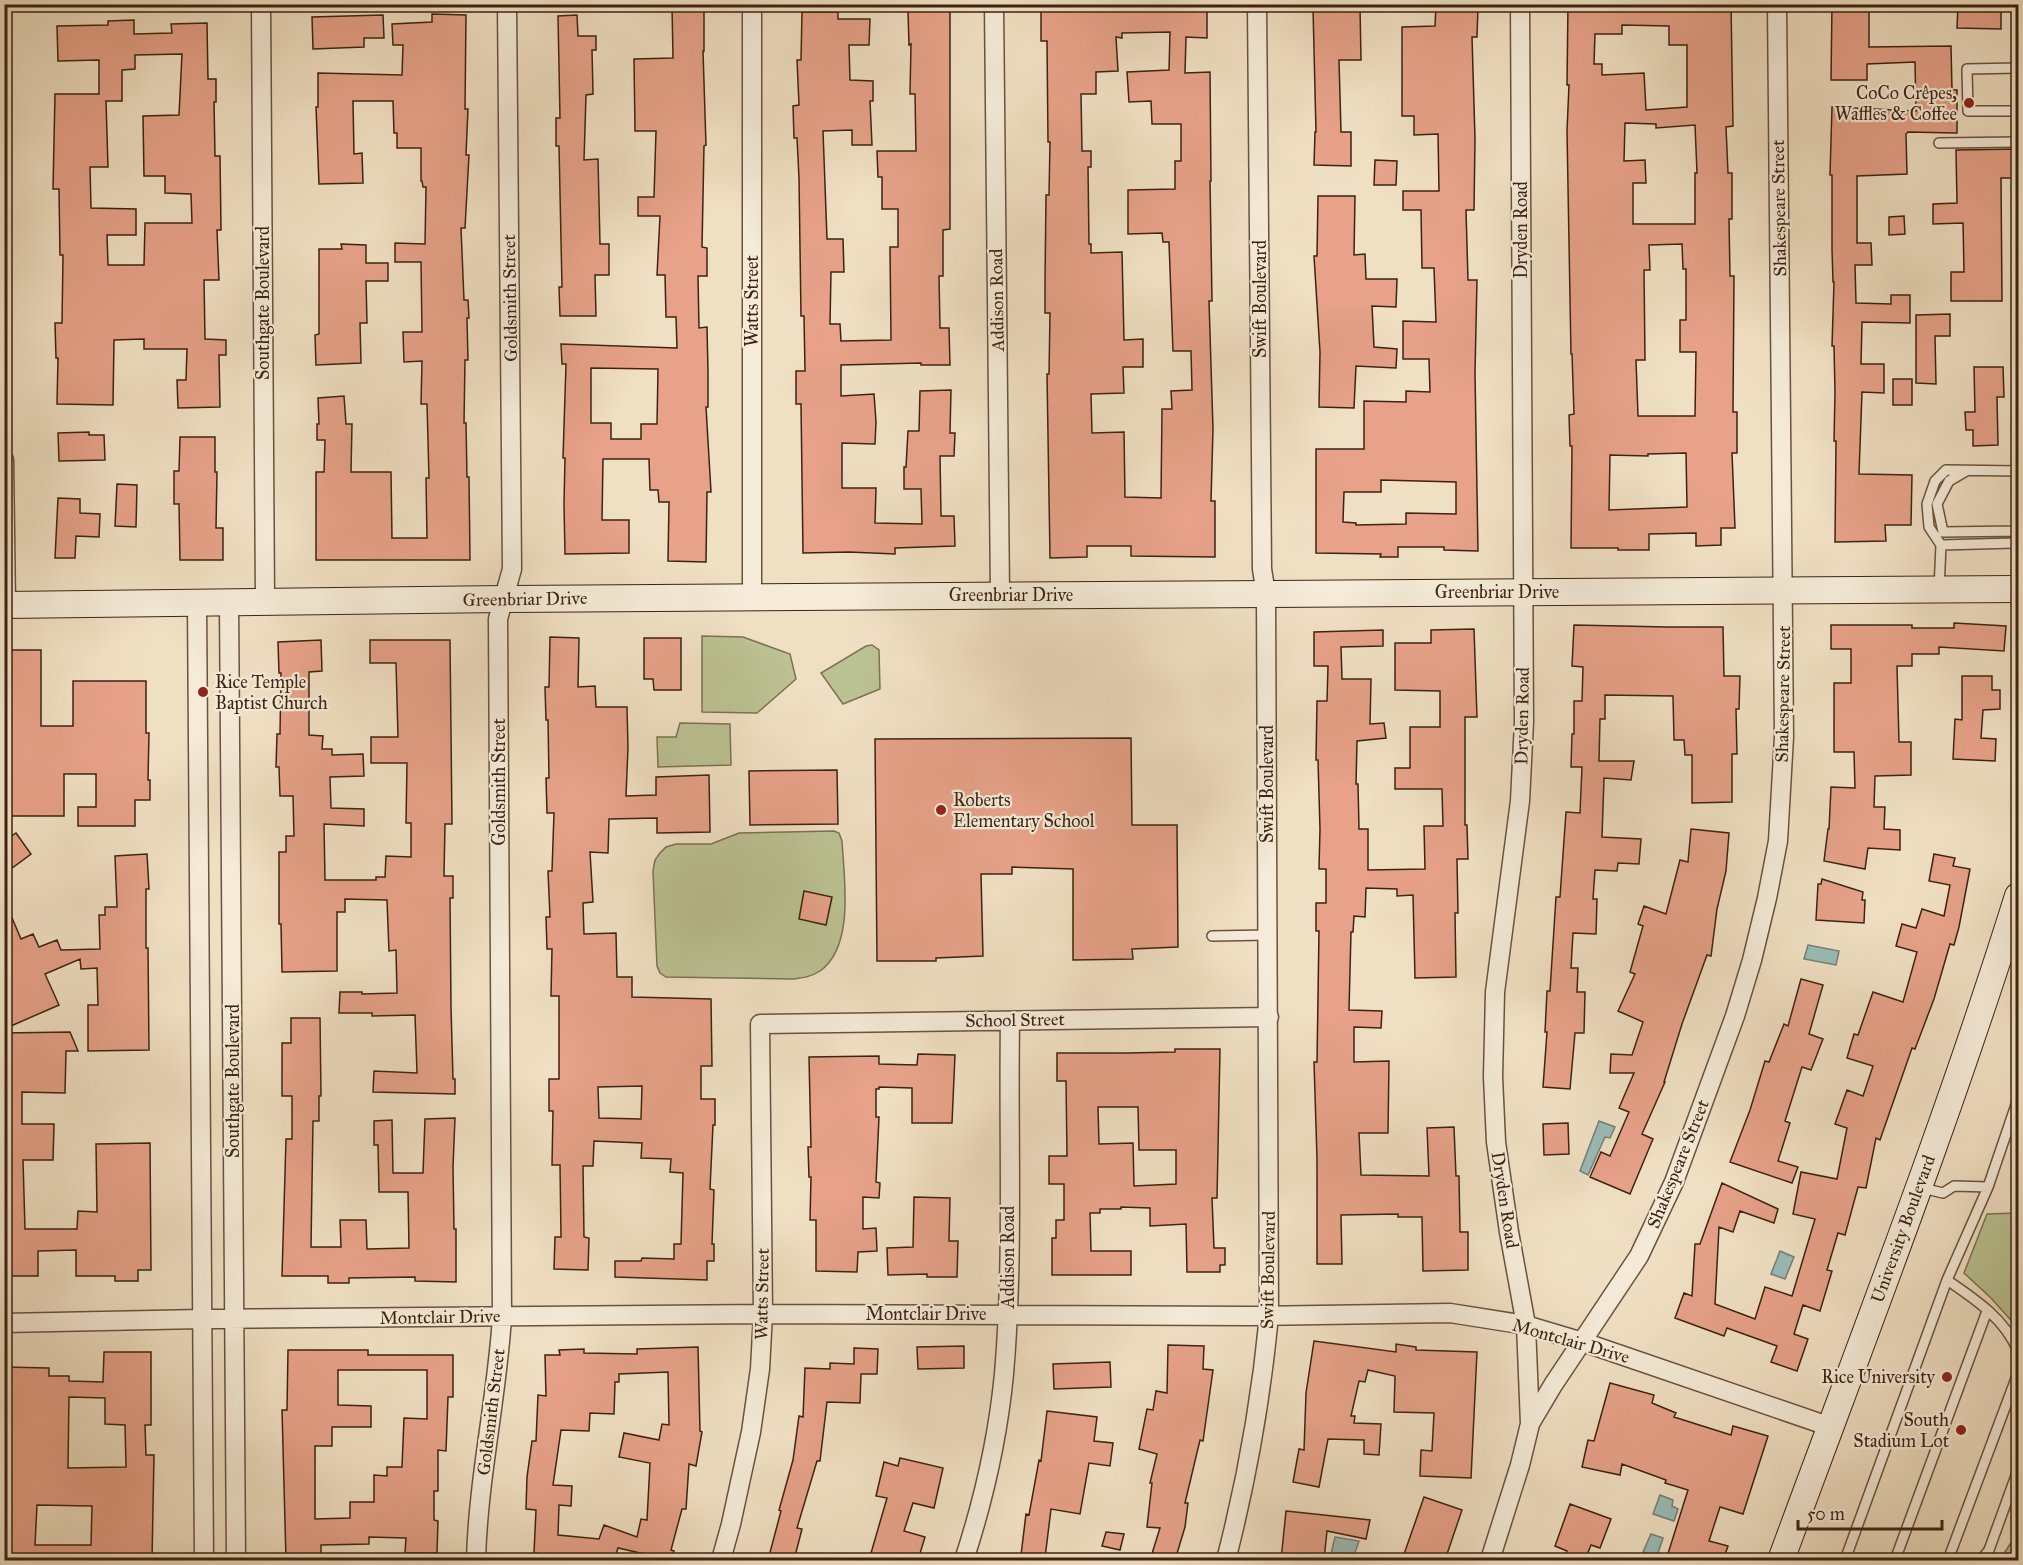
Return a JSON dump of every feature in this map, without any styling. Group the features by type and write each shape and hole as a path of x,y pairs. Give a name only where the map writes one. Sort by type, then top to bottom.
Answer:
{"main road":[{"name":"Greenbriar Drive","path":"5,605 1000,595 2019,589"},
{"name":"University Boulevard","path":"1781,1560 1918,1187 2019,896"}],"street":[{"name":"Southgate Boulevard","path":"261,4 265,602"},
{"name":"Goldsmith Street","path":"476,1560 482,1476 502,1317 498,619 512,569 507,4"},
{"name":"Watts Street","path":"752,4 752,597"},
{"name":"Addison Road","path":"994,4 1000,595"},
{"name":"Swift Boulevard","path":"1226,1560 1248,1471 1262,1385 1269,1316 1266,594 1262,569 1257,4"},
{"name":"Dryden Road","path":"1490,1560 1520,1465 1530,1424 1526,1325 1498,1154 1493,1077 1496,992 1520,801 1524,722 1520,4"},
{"name":"Shakespeare Street","path":"1583,1342 1639,1256 1674,1182 1735,1016 1752,960 1778,841 1784,738 1777,4"},
{"path":"4,460 5,605"},
{"name":"Southgate Boulevard","path":"230,602 236,1560"},
{"name":"Southgate Boulevard","path":"197,603 204,1560"},
{"name":"School Street","path":"760,1024 1269,1017"},
{"name":"Addison Road","path":"964,1560 974,1531 1004,1377 1008,1314 1010,1021"},
{"name":"Watts Street","path":"721,1560 751,1432 760,1369 763,1314 760,1024"},
{"name":"Montclair Drive","path":"4,1323 763,1314 1269,1316 1450,1313 1526,1325 1831,1426"},
{"name":"Dryden Road","path":"1530,1424 1553,1385 1583,1342"}],"lane":[{"path":"2019,68 1967,69 1968,111 2019,111"},
{"path":"1938,143 2019,142"},
{"path":"1940,589 1941,545 1929,527 1927,504 1935,481 1946,470 2019,471"},
{"path":"1968,470 1949,481 1937,504 1943,532 2018,531"},
{"path":"1941,545 2014,543 2018,539 2019,520"},
{"path":"1212,936 1268,936"},
{"path":"1845,1560 1947,1280 1988,1187 2019,1099"},
{"path":"1918,1187 1943,1193 1954,1186 1988,1187"},
{"path":"1947,1280 1975,1299 1998,1320 2019,1351"},
{"path":"1895,1560 1987,1311"},
{"path":"1948,1560 2019,1373"},
{"path":"1981,1560 1989,1550 2019,1470"}],"green space":[{"path":"702,636 743,637 790,654 796,679 757,713 702,712"},
{"path":"872,645 879,650 880,689 843,704 821,673 866,646"},
{"path":"680,723 730,724 731,765 658,767 657,737 676,737"},
{"path":"834,831 839,833 842,841 845,910 838,945 831,960 820,971 810,976 793,979 666,977 660,973 657,966 653,871 655,860 666,847 676,844 711,844 739,833"},
{"path":"2018,1213 2018,1328 1964,1273 1987,1214"},
{"path":"2018,1532 2018,1560 2001,1558"}],"water":[{"path":"1808,945 1839,951 1836,965 1804,959"},
{"path":"1599,1121 1615,1127 1610,1138 1605,1137 1588,1175 1580,1171"},
{"path":"1780,1251 1794,1257 1785,1279 1771,1274"},
{"path":"1660,1495 1673,1500 1672,1506 1678,1509 1674,1521 1653,1514"},
{"path":"1651,1534 1663,1538 1657,1556 1643,1552"},
{"path":"1335,1537 1359,1541 1353,1558 1331,1554"}],"building":[{"path":"1171,4 1207,5 1207,38 1186,37 1185,73 1210,72 1212,301 1209,301 1213,429 1211,501 1215,501 1215,557 1131,556 1131,546 1087,546 1087,557 1050,558 1047,374 1049,374 1050,313 1045,313 1045,282 1046,195 1049,195 1050,142 1048,142 1047,41 1041,41 1041,6 1131,11 1131,9 1170,8","holes":["1170,32 1169,70 1127,72 1129,102 1151,101 1152,124 1181,124 1181,161 1175,161 1175,189 1128,190 1128,234 1162,233 1163,242 1169,242 1173,351 1191,351 1192,390 1171,391 1172,409 1162,409 1161,498 1125,497 1124,432 1092,433 1091,394 1124,393 1123,367 1143,367 1143,339 1124,340 1122,252 1091,253 1088,167 1091,167 1091,151 1082,151 1081,94 1096,94 1096,72 1118,71 1116,37 1122,38 1122,33"]},
{"path":"1568,4 1731,4 1733,126 1726,127 1728,173 1732,173 1732,219 1729,219 1730,276 1734,276 1733,412 1737,412 1737,453 1732,453 1735,528 1721,528 1721,545 1696,546 1696,533 1649,534 1649,550 1571,548 1572,446 1570,446 1569,415 1574,414 1567,131 1569,85 1567,85","holes":["1622,25 1669,26 1669,45 1687,45 1687,107 1646,110 1644,73 1602,75 1602,64 1594,64 1595,34 1622,34","1625,123 1656,124 1656,128 1695,125 1697,173 1695,173 1695,224 1633,224 1633,183 1646,183 1645,160 1624,161","1682,244 1683,269 1686,269 1686,320 1680,320 1680,352 1696,352 1695,416 1638,416 1636,360 1645,360 1644,270 1650,270 1649,245","1686,453 1687,507 1609,510 1610,455 1648,456 1648,454"]},
{"path":"1832,4 1869,4 1869,47 1951,46 1952,90 1957,90 1957,133 1908,132 1906,134 1907,174 1857,176 1857,243 1871,243 1872,265 1855,265 1856,303 1891,304 1891,295 1910,295 1910,323 1862,322 1861,364 1884,364 1884,393 1862,392 1859,474 1912,475 1911,525 1885,525 1886,541 1835,542 1836,441 1834,441 1834,346 1832,346 1834,282 1832,175 1830,175 1832,107 1916,111 1915,62 1867,64 1867,80 1831,80"},
{"path":"1958,4 2001,4 2001,29 1957,28"},
{"path":"704,5 706,145 704,146 702,247 707,248 707,276 698,276 699,328 707,327 708,407 706,407 711,492 707,492 706,562 668,561 669,502 659,502 658,490 650,490 649,459 603,459 602,520 629,520 629,553 565,554 565,458 563,458 566,364 562,364 561,344 677,348 676,317 666,317 665,275 657,275 660,216 638,216 638,197 654,197 656,131 635,131 634,59 673,58 672,6","holes":["591,368 658,369 657,424 641,424 641,439 611,439 611,423 591,423"]},
{"path":"1436,5 1478,7 1477,37 1472,37 1475,139 1474,210 1466,210 1468,280 1477,280 1475,373 1478,551 1444,550 1444,547 1398,547 1398,557 1380,557 1381,554 1316,553 1316,449 1364,449 1364,401 1406,402 1406,391 1430,392 1429,359 1403,359 1403,321 1436,322 1434,268 1422,268 1421,210 1403,210 1403,191 1439,191 1438,134 1414,135 1414,116 1402,116 1402,27 1435,26","holes":["1381,480 1456,482 1456,514 1406,513 1406,524 1356,525 1356,523 1343,522 1344,492 1381,492"]},
{"path":"1360,7 1361,60 1339,60 1341,132 1351,132 1351,166 1314,165 1316,132 1313,8"},
{"path":"950,10 950,229 943,230 943,276 939,276 940,328 949,328 950,365 921,365 921,363 841,365 841,396 874,394 876,422 875,444 842,443 842,488 876,488 875,523 922,524 921,489 904,489 908,431 919,431 920,391 951,390 950,433 955,433 954,456 940,456 941,516 954,516 955,546 895,548 895,554 803,553 801,404 796,404 796,371 805,371 804,316 801,316 799,178 793,106 799,105 797,60 801,60 802,12 838,12 838,19 870,19 869,45 849,45 850,80 873,81 873,101 870,101 872,145 852,145 852,130 823,131 827,239 843,239 844,272 831,272 830,324 840,324 841,341 891,340 890,247 898,247 898,209 882,209 882,177 878,177 877,151 916,151 915,94 910,94 911,44 909,45 908,11"},
{"path":"432,14 466,15 465,109 468,109 466,155 469,155 465,228 461,228 464,300 468,300 469,318 467,318 468,360 465,360 464,423 466,423 467,477 469,477 470,560 316,560 316,472 324,472 325,440 317,440 318,398 344,396 346,424 352,424 351,472 391,472 392,538 427,538 426,478 429,478 427,404 421,404 422,361 404,362 403,332 422,332 421,262 395,262 395,243 425,244 426,187 423,187 421,181 421,148 397,148 393,101 353,101 354,154 362,153 363,183 319,184 316,107 318,107 318,73 402,75 403,45 393,45 392,24 432,22"},
{"path":"383,15 384,38 364,38 364,47 313,49 312,17"},
{"path":"577,15 578,36 596,36 596,50 592,50 593,94 586,95 584,160 598,159 600,244 609,244 609,275 595,275 596,316 560,316 559,287 562,287 559,146 556,146 556,118 560,118 558,16"},
{"path":"134,20 134,34 172,33 171,24 207,23 208,79 216,79 215,156 220,156 221,230 217,230 219,280 204,280 205,339 226,340 226,355 219,355 220,407 178,408 177,380 186,380 187,349 144,349 144,339 114,340 113,405 57,404 58,358 56,358 55,323 62,323 63,255 60,255 59,189 53,189 55,94 99,94 99,60 58,61 57,26 108,25 108,21","holes":["182,54 179,115 143,116 144,176 165,176 165,193 191,194 192,223 145,223 144,265 108,265 107,235 136,235 136,209 91,208 90,167 108,167 106,101 122,101 122,70 135,69 135,55"]},
{"path":"2019,149 2019,178 2001,178 2002,301 1951,301 1951,272 1964,272 1963,223 1933,224 1933,204 1957,203 1956,150"},
{"path":"1375,160 1397,161 1396,185 1374,185"},
{"path":"1318,196 1355,196 1354,255 1365,254 1366,279 1397,279 1396,307 1372,306 1374,347 1397,349 1396,368 1356,366 1354,408 1319,407 1320,352 1314,256 1317,256"},
{"path":"1904,216 1905,234 1889,235 1889,217"},
{"path":"341,244 366,245 366,263 388,263 388,281 366,281 367,323 360,323 361,363 316,365 315,335 319,334 319,249 342,249"},
{"path":"1950,314 1950,336 1935,336 1936,384 1916,383 1916,315"},
{"path":"1974,367 2003,367 2004,397 1997,397 1998,445 1973,446 1973,430 1966,430 1965,412 1975,412"},
{"path":"1893,379 1912,379 1912,405 1893,405"},
{"path":"89,432 89,435 104,435 105,460 59,461 58,433"},
{"path":"180,437 215,437 216,528 223,528 223,560 180,560 179,504 174,504 174,471 179,471"},
{"path":"117,484 137,485 136,527 115,526"},
{"path":"58,498 80,499 80,513 100,514 99,537 76,536 75,558 55,558"},
{"path":"1954,623 2006,626 2004,651 1939,647 1939,654 1912,654 1912,666 1897,666 1899,742 1911,742 1911,775 1875,776 1874,807 1885,807 1884,829 1900,830 1900,850 1868,848 1865,869 1824,861 1829,829 1831,787 1855,788 1854,752 1834,752 1834,683 1851,683 1851,649 1831,649 1831,625 1912,625 1912,628 1954,628"},
{"path":"1574,625 1723,627 1724,676 1740,676 1739,709 1736,709 1737,754 1732,754 1732,802 1692,803 1692,755 1685,755 1684,740 1674,740 1673,696 1605,695 1605,719 1600,719 1599,761 1634,761 1631,780 1604,778 1602,837 1641,839 1639,864 1618,863 1617,871 1595,870 1593,899 1597,899 1596,934 1573,933 1571,968 1578,968 1577,992 1585,992 1584,1033 1575,1033 1570,1089 1543,1087 1547,991 1550,991 1556,897 1560,897 1566,812 1580,813 1582,767 1571,767 1574,701 1582,701 1583,667 1572,666"},
{"path":"1474,629 1477,717 1465,717 1465,825 1467,825 1468,859 1457,859 1456,977 1415,978 1413,895 1397,896 1397,889 1366,888 1365,917 1354,916 1353,932 1351,932 1349,1010 1382,1011 1381,1028 1354,1027 1354,1062 1389,1061 1388,1133 1359,1133 1361,1175 1429,1176 1427,1128 1454,1127 1456,1176 1459,1176 1460,1232 1468,1232 1468,1270 1423,1271 1422,1217 1398,1217 1398,1214 1341,1215 1342,1264 1317,1264 1314,1062 1317,1062 1319,931 1316,931 1316,903 1326,903 1326,869 1319,869 1317,701 1327,701 1328,666 1314,666 1314,632 1383,630 1383,646 1341,647 1342,679 1371,679 1370,724 1384,723 1386,738 1357,741 1356,784 1358,784 1359,829 1368,829 1368,870 1425,869 1424,826 1443,826 1442,789 1395,789 1395,768 1410,768 1410,727 1440,727 1440,691 1395,690 1395,643 1431,643 1431,630"},
{"path":"550,637 579,638 578,687 595,686 596,707 627,707 626,796 656,795 656,777 709,775 710,832 657,833 657,818 609,819 608,853 590,852 593,902 583,903 584,934 616,933 617,977 632,977 632,997 711,999 712,1066 701,1066 701,1099 715,1099 710,1189 714,1190 712,1244 714,1244 714,1261 707,1261 707,1280 615,1277 615,1261 641,1261 642,1258 674,1259 674,1244 681,1244 683,1173 670,1172 671,1159 641,1158 642,1143 594,1141 593,1166 583,1166 584,1237 589,1238 588,1270 554,1269 555,1237 561,1237 560,1165 552,1165 553,1111 549,1111 549,1079 559,1079 559,996 551,996 552,949 547,949 546,917 550,917 548,871 552,871 554,813 547,813 546,778 549,778 545,687 549,687","holes":["642,1086 641,1119 599,1118 598,1087"]},
{"path":"644,638 681,638 681,690 654,690 653,679 644,679"},
{"path":"321,640 322,671 309,672 309,735 323,736 322,749 332,749 332,755 363,754 364,776 330,777 331,808 364,809 364,826 324,824 325,880 376,880 376,877 385,877 386,856 411,857 411,823 406,823 407,763 371,763 371,737 398,737 396,663 370,663 370,640 450,640 452,824 445,824 444,876 453,876 453,898 450,898 451,1007 455,1094 373,1092 374,1071 417,1073 415,1015 372,1016 372,1013 339,1013 340,992 397,993 396,950 389,951 387,900 345,899 345,912 337,912 337,971 282,972 279,852 286,852 286,836 294,836 293,796 280,796 279,767 276,767 277,734 280,734 281,673 279,673 278,642"},
{"path":"4,650 41,650 41,726 73,726 73,681 146,681 150,800 135,800 135,826 78,826 78,807 96,807 96,774 64,774 64,816 4,816"},
{"path":"1962,676 1992,676 1992,690 2000,690 2000,709 1983,710 1981,738 1996,739 1995,761 1953,759 1955,719 1962,720"},
{"path":"1131,738 1132,825 1177,825 1178,947 1132,949 1133,959 1073,960 1073,869 1012,867 1012,874 981,874 983,956 936,958 936,961 877,961 875,739"},
{"path":"837,770 838,824 750,825 749,771"},
{"path":"1691,829 1729,833 1726,871 1717,909 1711,956 1707,955 1682,1024 1665,1082 1642,1134 1653,1139 1630,1194 1590,1177 1601,1152 1610,1156 1629,1112 1619,1108 1634,1073 1610,1073 1611,1054 1632,1055 1643,1022 1618,1011 1635,974 1630,972 1643,926 1638,924 1644,906 1666,914 1680,860 1688,862"},
{"path":"16,833 31,854 4,874 4,841"},
{"path":"147,854 149,889 146,889 146,948 148,948 149,1050 88,1051 88,1005 98,1005 97,968 81,969 80,959 45,974 59,1005 4,1029 4,899 21,939 33,934 39,947 57,940 61,950 100,949 99,915 105,915 105,907 117,907 115,856"},
{"path":"1934,854 1955,858 1953,866 1970,869 1959,927 1954,945 1950,944 1934,999 1915,1049 1912,1048 1880,1140 1876,1138 1866,1188 1858,1187 1845,1235 1838,1233 1827,1270 1832,1271 1820,1311 1803,1305 1794,1334 1808,1339 1797,1371 1771,1362 1777,1346 1727,1328 1724,1336 1675,1318 1684,1293 1692,1296 1695,1244 1700,1244 1722,1183 1778,1209 1774,1223 1740,1211 1733,1232 1719,1227 1715,1304 1755,1319 1765,1287 1792,1296 1815,1219 1793,1214 1801,1172 1837,1179 1847,1128 1835,1124 1847,1090 1863,1096 1873,1066 1847,1058 1854,1034 1858,1035 1873,992 1903,1002 1917,952 1896,946 1902,924 1916,928 1922,909 1944,916 1950,885 1929,881"},
{"path":"1822,879 1863,892 1864,923 1816,920 1818,884 1821,884"},
{"path":"804,891 832,897 826,925 799,919"},
{"path":"1801,979 1823,985 1809,1034 1823,1039 1811,1070 1802,1067 1785,1121 1790,1123 1778,1161 1798,1167 1792,1183 1730,1162 1750,1110 1765,1061 1769,1062 1784,1024 1788,1026"},
{"path":"291,1018 320,1018 321,1096 319,1096 319,1121 313,1121 311,1247 341,1247 340,1220 366,1220 367,1249 409,1248 408,1192 379,1192 378,1145 374,1145 374,1121 392,1120 393,1173 423,1173 425,1119 455,1118 453,1167 456,1282 415,1281 415,1277 349,1278 349,1283 328,1283 328,1276 282,1276 286,1139 292,1139 292,1096 282,1096 282,1043 291,1043"},
{"path":"70,1032 78,1051 66,1051 65,1093 22,1092 22,1124 54,1124 53,1160 23,1160 25,1229 77,1229 78,1211 97,1212 96,1144 150,1143 151,1270 138,1270 138,1281 115,1281 115,1276 76,1276 76,1250 38,1251 38,1276 4,1276 4,1033"},
{"path":"1175,1049 1220,1049 1217,1198 1212,1198 1214,1248 1225,1248 1225,1265 1220,1265 1220,1272 1187,1272 1186,1224 1150,1226 1150,1208 1121,1207 1121,1209 1100,1209 1100,1213 1090,1213 1091,1251 1131,1251 1131,1275 1052,1275 1052,1238 1056,1238 1056,1220 1064,1220 1064,1184 1049,1184 1049,1156 1067,1156 1066,1081 1057,1081 1057,1053 1175,1052","holes":["1098,1107 1138,1107 1139,1150 1176,1150 1176,1184 1134,1186 1133,1143 1099,1144"]},
{"path":"918,1054 955,1055 952,1123 912,1123 912,1088 879,1087 876,1089 876,1117 879,1117 876,1182 880,1183 879,1198 863,1197 863,1229 876,1228 877,1251 858,1252 857,1272 816,1271 816,1220 810,1220 809,1057 879,1056 879,1064 917,1065"},
{"path":"1568,1123 1569,1154 1544,1155 1543,1124"},
{"path":"914,1197 950,1198 949,1241 958,1241 957,1277 927,1277 927,1274 888,1275 887,1248 913,1247"},
{"path":"1314,1341 1396,1352 1396,1344 1416,1347 1416,1350 1477,1352 1471,1478 1420,1476 1421,1450 1432,1451 1434,1413 1394,1412 1395,1376 1368,1370 1365,1382 1359,1381 1351,1416 1355,1416 1354,1423 1381,1424 1379,1455 1364,1454 1364,1440 1328,1439 1319,1487 1293,1482 1299,1449 1304,1450 1306,1393"},
{"path":"1168,1345 1204,1346 1203,1369 1213,1370 1203,1441 1200,1440 1185,1503 1188,1503 1185,1527 1175,1560 1150,1560 1160,1528 1147,1527 1152,1483 1150,1483 1157,1454 1139,1449 1147,1409 1153,1410 1156,1391 1167,1393"},
{"path":"964,1346 964,1368 918,1369 917,1347"},
{"path":"698,1347 700,1431 702,1432 696,1466 689,1464 686,1509 682,1509 671,1550 674,1551 671,1560 618,1548 614,1560 534,1553 536,1510 526,1509 527,1477 532,1441 536,1441 538,1395 546,1396 545,1355 560,1355 559,1350 584,1349 584,1353 637,1354 637,1349","holes":["668,1372 669,1425 662,1424 659,1440 624,1433 619,1457 650,1463 647,1520 641,1519 637,1537 604,1525 599,1539 558,1535 559,1505 571,1506 572,1486 553,1485 561,1430 589,1431 590,1413 614,1414 615,1382 619,1382 619,1374"]},
{"path":"854,1348 878,1349 877,1374 861,1374 860,1403 827,1402 820,1461 817,1461 797,1528 802,1529 794,1560 768,1560 793,1460 799,1416 803,1417 805,1368 830,1369 830,1363 854,1364"},
{"path":"288,1350 368,1350 368,1355 453,1355 453,1397 448,1397 446,1451 438,1450 438,1491 434,1491 434,1520 438,1521 437,1553 405,1553 406,1538 369,1537 369,1544 321,1545 321,1560 286,1560 282,1410 287,1410","holes":["338,1370 427,1370 427,1419 404,1418 402,1467 387,1467 387,1476 374,1475 374,1502 350,1502 350,1518 315,1519 315,1446 332,1446 332,1427 371,1427 371,1406 338,1405"]},
{"path":"104,1352 151,1352 151,1425 145,1425 146,1455 154,1455 152,1560 4,1560 4,1367 49,1368 49,1376 69,1376 69,1381 103,1382","holes":["69,1397 105,1398 105,1424 125,1425 126,1467 68,1468","37,1505 92,1506 91,1545 35,1545"]},
{"path":"1110,1362 1111,1387 1054,1389 1053,1364"},
{"path":"1610,1383 1654,1395 1652,1403 1676,1413 1674,1417 1731,1435 1733,1426 1768,1436 1743,1514 1720,1507 1709,1541 1728,1546 1723,1560 1666,1560 1688,1490 1665,1483 1666,1480 1622,1464 1620,1475 1582,1467 1588,1440 1594,1441"},
{"path":"1047,1411 1097,1417 1094,1441 1113,1443 1110,1466 1089,1463 1080,1514 1051,1509 1045,1558 1021,1555 1026,1514 1029,1515 1039,1460 1041,1461"},
{"path":"900,1458 943,1468 934,1508 913,1503 904,1531 925,1537 918,1560 869,1560 887,1498 876,1496 884,1462 898,1466"},
{"path":"1424,1497 1462,1510 1445,1560 1402,1560"},
{"path":"1570,1504 1611,1519 1600,1548 1591,1545 1585,1560 1563,1560 1567,1551 1555,1546"},
{"path":"1286,1511 1370,1520 1366,1539 1327,1531 1324,1560 1281,1560"},
{"path":"1106,1532 1124,1534 1120,1550 1102,1546"}],"place":[{"name":"CoCo Crêpes, Waffles & Coffee","path":"1969,103"},
{"name":"Rice Temple Baptist Church","path":"203,692"},
{"name":"Roberts Elementary School","path":"941,810"},
{"name":"Rice University","path":"1947,1377"},
{"name":"South Stadium Lot","path":"1961,1430"}]}
